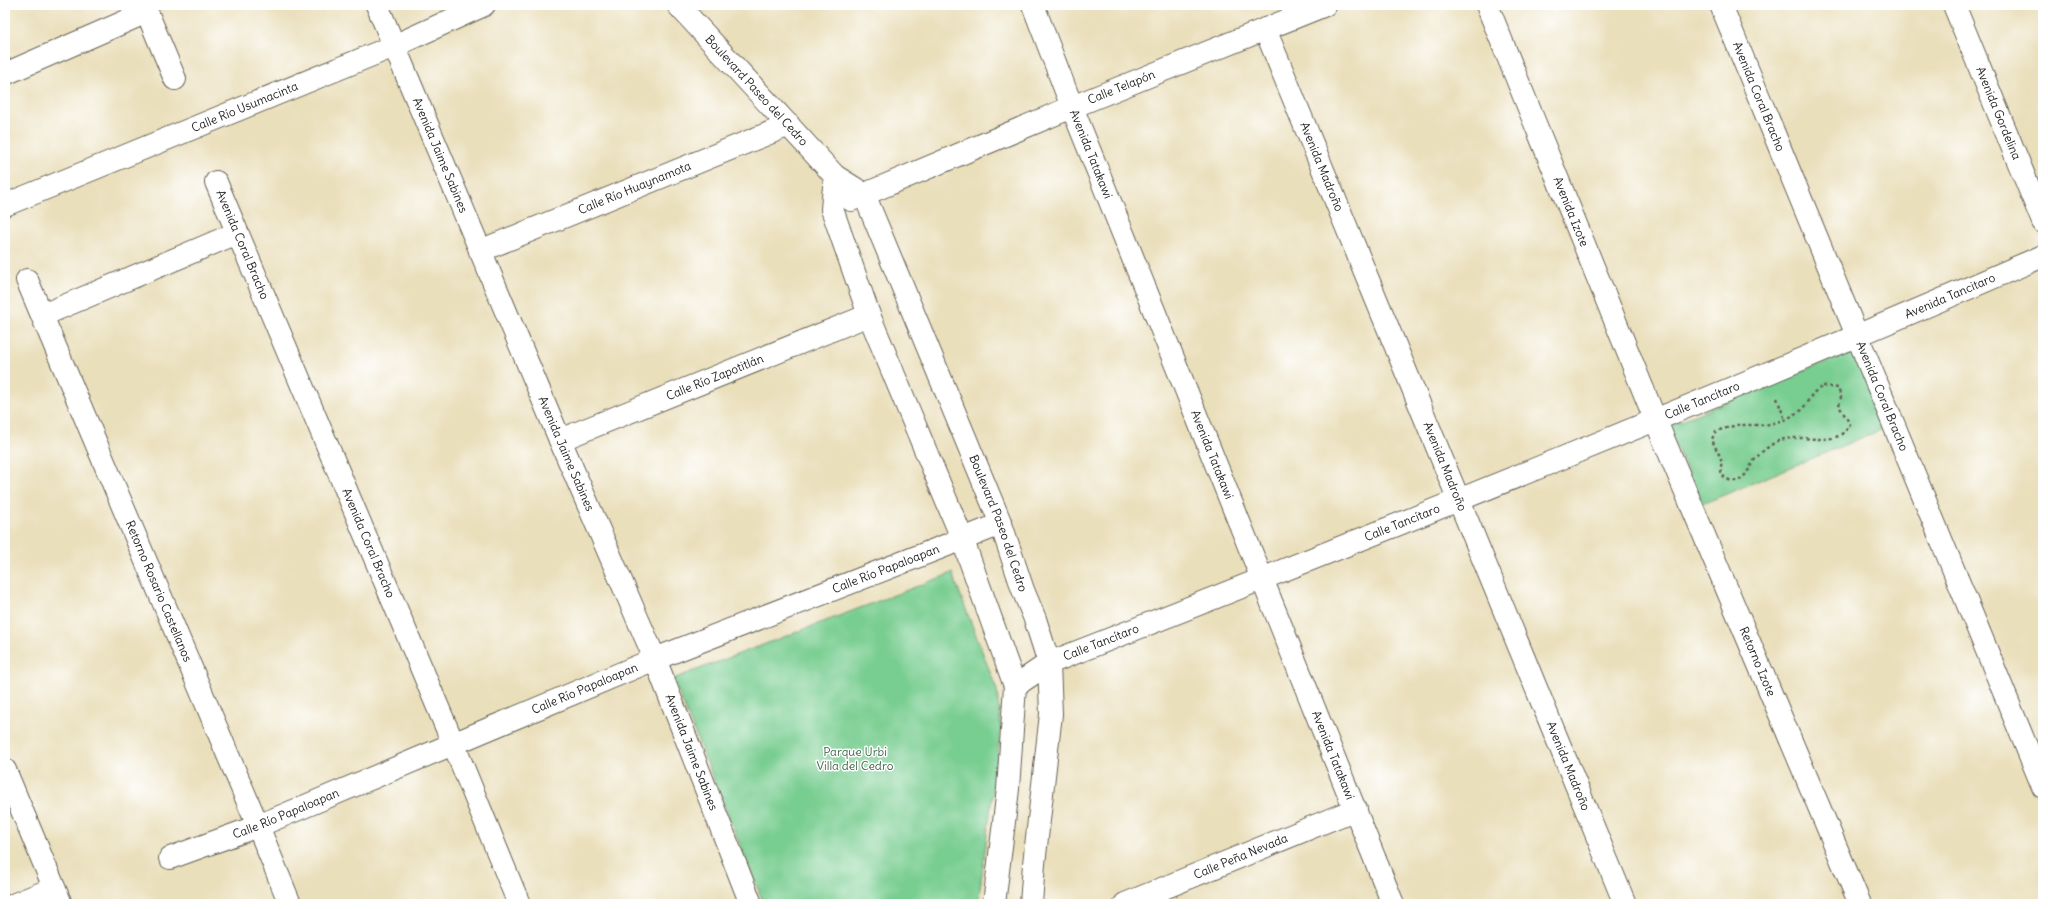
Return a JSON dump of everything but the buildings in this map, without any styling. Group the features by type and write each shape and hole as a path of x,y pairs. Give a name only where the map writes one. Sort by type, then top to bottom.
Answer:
{"street":[{"name":"Avenida Jaime Sabines","path":"377,5 560,440 655,659 751,904"},
{"name":"Calle Río Usumacinta","path":"5,205 394,46 484,5"},
{"name":"Boulevard Paseo del Cedro","path":"678,5 835,176 864,194 1001,524 1049,663 1052,714 1034,864 1031,904"},
{"name":"Avenida Tatakawi","path":"1033,5 1072,106 1393,904"},
{"name":"Calle Telapón","path":"832,210 864,194 1072,106 1325,5"},
{"name":"Avenida Izote","path":"1487,5 1655,419"},
{"name":"Avenida Coral Bracho","path":"1721,5 2043,787"},
{"name":"Avenida Gordelina","path":"1954,5 2043,222"},
{"path":"5,74 145,8 175,79"},
{"name":"Avenida Madroño","path":"1265,29 1625,904"},
{"name":"Calle Río Huaynamota","path":"480,251 789,125"},
{"path":"835,176 832,210 868,315 962,538 1015,686 1008,789 994,904"},
{"name":"Avenida Coral Bracho","path":"216,182 453,743 519,904"},
{"path":"43,315 237,233"},
{"name":"Avenida Tancitaro","path":"1858,336 2043,256"},
{"name":"Retorno Rosario Castellanos","path":"27,280 290,904"},
{"name":"Calle Río Zapotitlán","path":"560,440 868,315"},
{"name":"Calle Tancítaro","path":"1015,686 1049,663 1460,500 1858,336"},
{"name":"Retorno Izote","path":"1655,419 1860,904"},
{"name":"Calle Río Papaloapan","path":"170,858 258,826 655,659 1001,524"},
{"path":"5,770 57,896 15,904"},
{"name":"Calle Peña Nevada","path":"1131,903 1356,809"}],"path":[{"path":"1823,386 1838,388 1841,397 1839,406 1850,424 1843,435 1825,440 1803,437 1782,439 1758,456 1748,473 1740,480 1733,481 1725,478 1721,474 1721,458 1712,439 1716,431 1736,425 1765,425 1785,420 1802,410 1813,393 1823,386"}],"green space":[{"path":"1854,350 1888,427 1702,504 1667,426"},
{"name":"Parque Urbi Villa del Cedro","path":"952,573 997,690 1001,730 978,904 764,904 673,679"}]}
